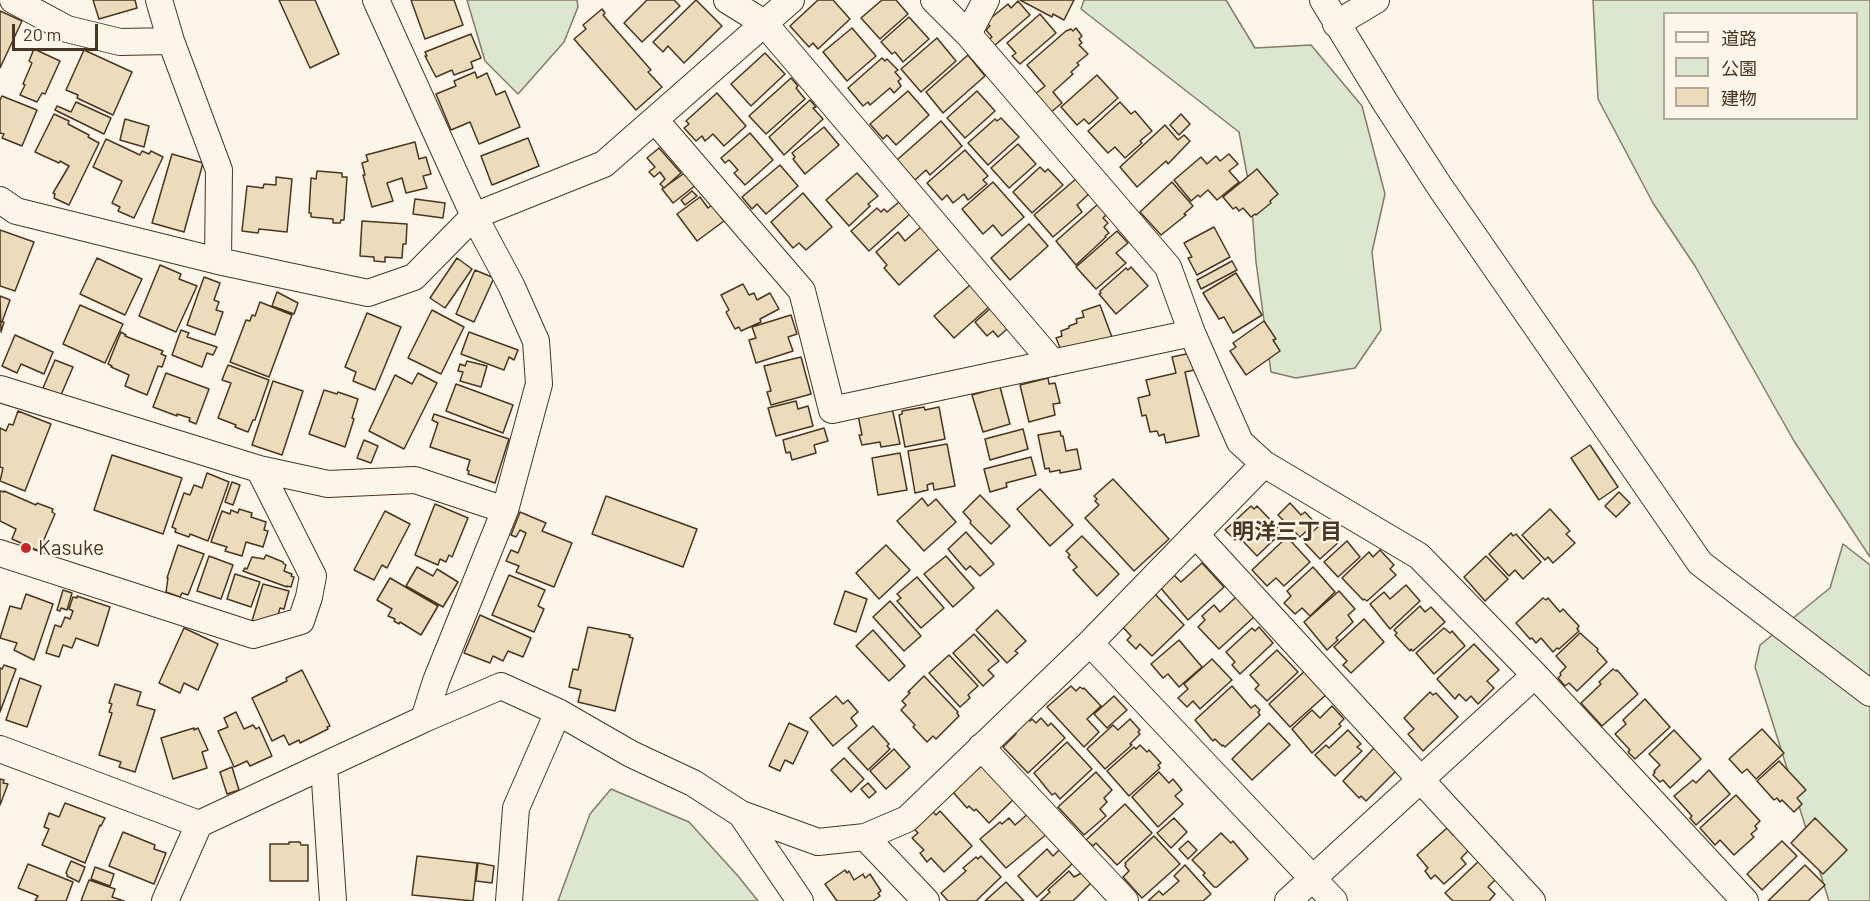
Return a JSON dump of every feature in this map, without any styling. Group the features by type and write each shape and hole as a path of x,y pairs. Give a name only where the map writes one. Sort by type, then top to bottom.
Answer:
{"street":[{"path":"13,0 67,28 120,42 171,40"},
{"path":"159,0 171,40 219,170 218,261"},
{"path":"376,0 474,216 511,285 536,341 539,384 505,510 436,681 424,719"},
{"path":"727,0 764,23 1053,363"},
{"path":"0,200 16,211 218,261 368,293 414,277 474,216 604,164 791,0"},
{"path":"934,0 968,34 1168,267 1192,333 1240,442 1264,464 1419,556 1535,675 1745,901"},
{"path":"968,34 986,0"},
{"path":"1323,0 1440,187 1700,563 1870,693"},
{"path":"1336,24 1376,0"},
{"path":"655,120 802,291 832,410 1192,333"},
{"path":"0,388 259,469 328,484 415,480 505,510"},
{"path":"165,901 199,824 424,719 501,686 558,712 631,753 693,783 741,814 818,842 866,837 907,819 1090,643 1264,464"},
{"path":"0,553 253,635 301,621 313,576 259,469"},
{"path":"1196,535 1532,901"},
{"path":"1090,643 1334,901"},
{"path":"1288,901 1535,675"},
{"path":"509,901 516,808 558,712"},
{"path":"981,747 1125,901"},
{"path":"0,749 199,824"},
{"path":"324,766 333,901"},
{"path":"741,814 800,901"},
{"path":"866,837 926,901"}],"green space":[{"path":"467,0 577,0 578,7 564,42 518,94 485,61"},
{"path":"1084,0 1226,0 1255,48 1311,45 1362,106 1385,194 1372,252 1381,330 1355,368 1296,378 1271,372 1256,262 1251,196 1239,132 1081,9"},
{"path":"1593,0 1870,0 1870,557 1794,441 1695,266 1653,203 1598,99"},
{"path":"1843,544 1870,565 1870,901 1829,901 1755,667 1760,645 1830,588"},
{"path":"611,789 689,822 758,901 558,901 590,814"}],"building":[{"path":"93,0 135,0 137,8 99,19"},
{"path":"279,0 315,0 339,54 310,68"},
{"path":"411,0 454,0 463,25 425,39"},
{"path":"647,0 674,0 680,6 642,42 624,23"},
{"path":"696,0 722,26 684,63 668,46 663,52 653,42"},
{"path":"818,0 833,0 850,19 818,49 813,43 809,47 790,26"},
{"path":"882,0 896,0 908,14 880,39 861,18"},
{"path":"1020,0 1074,0 1064,20 1053,14 1052,17"},
{"path":"1018,1 1030,15 994,46 988,40 992,37 986,30 990,26 986,22 1008,4 1011,8"},
{"path":"602,9 605,13 603,15 651,70 648,72 662,87 636,110 574,39 586,29 583,25"},
{"path":"0,11 22,21 0,68"},
{"path":"1040,14 1056,33 1020,64 1012,56 1016,53 1007,43"},
{"path":"909,17 929,39 903,62 895,52 892,54 881,42"},
{"path":"852,28 876,56 847,81 823,52"},
{"path":"1076,28 1082,36 1079,39 1082,43 1079,45 1088,54 1077,63 1079,65 1071,72 1073,74 1053,92 1062,103 1050,113 1034,95 1045,86 1027,65 1066,31 1071,29 1073,31"},
{"path":"471,34 481,58 471,62 473,68 454,75 452,70 436,77 425,52"},
{"path":"937,38 956,61 921,92 901,69"},
{"path":"34,49 60,61 45,94 42,93 37,102 20,95 32,63 29,61"},
{"path":"84,50 132,72 113,115 77,98 78,95 66,90"},
{"path":"765,53 785,74 751,106 731,84"},
{"path":"968,55 985,76 943,113 926,92"},
{"path":"882,58 885,61 887,59 898,70 895,72 901,79 898,81 901,86 894,93 890,88 870,105 868,102 863,106 848,88"},
{"path":"475,72 477,78 487,73 496,95 505,91 520,127 479,144 470,122 451,130 436,94 456,86 454,81"},
{"path":"1097,75 1118,98 1089,124 1084,119 1077,125 1061,107"},
{"path":"791,78 805,99 766,134 749,116"},
{"path":"908,91 929,115 896,145 887,135 883,139 870,124"},
{"path":"977,91 995,111 965,138 947,118"},
{"path":"717,93 746,126 724,146 713,134 705,141 702,136 696,141 684,128 689,124 686,121"},
{"path":"2,96 37,110 22,146 2,138 4,134 0,133"},
{"path":"810,100 816,107 813,108 823,119 784,155 769,137"},
{"path":"76,102 111,118 104,134 55,110 57,106 71,112"},
{"path":"1120,102 1131,114 1135,111 1152,131 1125,158 1115,147 1108,153 1088,131"},
{"path":"54,114 69,121 68,124 99,143 69,205 54,198 53,193 69,166 35,152"},
{"path":"1181,114 1190,124 1179,135 1170,125"},
{"path":"1001,118 1019,137 988,165 968,143 995,119 997,121"},
{"path":"125,119 149,126 144,147 120,140"},
{"path":"941,121 962,146 930,175 926,170 915,180 897,160"},
{"path":"1165,125 1178,140 1184,135 1190,141 1168,164 1166,161 1137,187 1120,167"},
{"path":"824,127 839,145 805,174 793,159 795,157 792,153"},
{"path":"750,133 773,160 745,185 734,173 738,170 729,160 725,163 721,158"},
{"path":"528,138 539,166 492,185 481,156"},
{"path":"106,139 140,155 142,151 149,154 151,151 163,157 134,218 118,211 120,207 112,203 122,181 93,167"},
{"path":"415,142 419,159 426,157 431,174 423,176 427,188 406,193 402,178 387,183 393,201 372,207 363,175 365,175 362,163 368,161 366,155"},
{"path":"1018,144 1036,164 1009,188 991,168"},
{"path":"659,148 681,173 664,188 660,184 665,179 660,172 654,177 649,172 655,167 647,158"},
{"path":"965,150 988,176 983,180 987,184 968,200 964,194 953,203 947,195 942,200 927,183"},
{"path":"172,154 203,163 184,232 152,223"},
{"path":"1229,154 1238,164 1229,171 1239,182 1217,200 1208,190 1191,201 1174,180 1201,157 1207,164 1216,156 1220,161"},
{"path":"780,165 798,186 766,214 757,204 752,209 742,197"},
{"path":"1040,167 1045,172 1048,169 1063,185 1032,213 1013,192"},
{"path":"1257,169 1278,194 1270,201 1271,203 1251,217 1243,208 1239,211 1236,207 1233,209 1223,197"},
{"path":"317,171 342,173 342,177 347,177 344,220 340,223 333,223 333,219 311,217 309,213 311,178 316,179"},
{"path":"686,172 696,185 673,203 662,189"},
{"path":"857,173 878,196 849,226 826,200"},
{"path":"276,177 292,179 287,232 259,229 258,233 242,231 247,186 263,188 264,184 276,185"},
{"path":"1077,178 1090,193 1077,205 1082,212 1053,237 1034,215"},
{"path":"993,182 1024,217 1002,236 993,225 983,234 962,209"},
{"path":"1172,182 1193,206 1184,214 1186,215 1161,235 1140,212"},
{"path":"692,191 697,196 685,205 681,200"},
{"path":"803,193 832,227 806,250 799,243 793,248 771,222"},
{"path":"700,197 708,208 712,205 724,221 697,241 677,214"},
{"path":"415,199 445,203 443,218 413,214"},
{"path":"899,202 910,214 869,251 851,231 877,208 881,212 884,209 887,212"},
{"path":"1098,204 1107,214 1103,218 1108,223 1104,227 1109,233 1076,265 1056,241"},
{"path":"362,221 407,224 406,244 403,244 402,258 385,257 385,262 374,261 374,257 360,256"},
{"path":"1029,224 1048,246 1010,280 991,258"},
{"path":"922,226 941,247 899,285 884,268 887,265 876,252 898,232 905,241"},
{"path":"1214,227 1230,257 1197,275 1188,258 1192,257 1184,243"},
{"path":"0,230 34,242 15,291 0,286"},
{"path":"1117,231 1128,243 1116,253 1126,263 1096,289 1076,267"},
{"path":"97,258 142,279 125,315 80,294"},
{"path":"457,258 472,269 445,308 430,298"},
{"path":"1232,261 1237,270 1201,289 1197,280"},
{"path":"160,265 181,274 179,279 197,286 176,332 139,316"},
{"path":"1131,267 1148,286 1116,314 1099,294 1126,268 1128,270"},
{"path":"475,270 494,278 474,322 456,314"},
{"path":"1236,273 1262,315 1233,333 1224,317 1219,319 1203,293"},
{"path":"204,277 220,283 214,300 219,302 216,310 223,312 215,335 187,325"},
{"path":"976,280 990,306 954,338 934,316"},
{"path":"743,284 749,295 754,293 757,300 770,293 779,309 760,319 761,322 741,331 739,327 735,329 726,312 729,310 721,295"},
{"path":"277,292 298,303 294,314 272,306"},
{"path":"0,296 10,300 1,332"},
{"path":"260,302 292,315 269,377 230,362 246,320 250,321 252,315 255,316"},
{"path":"80,305 123,324 105,363 63,344"},
{"path":"1100,305 1113,340 1081,346 1080,344 1061,350 1056,338 1062,336 1061,331 1077,323 1076,319 1084,317 1082,311"},
{"path":"992,307 1014,323 998,337 993,331 987,336 975,322"},
{"path":"432,310 464,327 441,374 408,358"},
{"path":"367,313 401,327 375,390 353,381 356,372 345,367"},
{"path":"791,315 797,334 788,337 793,351 756,363 749,340 756,338 752,327"},
{"path":"1264,321 1276,339 1273,340 1280,351 1246,375 1230,351 1236,347 1233,343"},
{"path":"181,330 189,333 187,337 217,347 213,355 207,353 202,367 172,355"},
{"path":"121,332 125,336 163,351 161,354 166,356 162,367 158,366 147,395 125,386 129,375 108,364"},
{"path":"469,332 518,350 514,360 509,357 504,370 461,354"},
{"path":"15,335 53,352 44,374 21,364 17,373 2,366"},
{"path":"1191,353 1195,370 1185,372 1199,436 1166,443 1164,434 1159,436 1157,431 1150,432 1146,415 1142,416 1138,398 1150,395 1146,380 1176,373 1172,357"},
{"path":"801,357 811,394 771,405 767,392 771,391 764,366"},
{"path":"55,360 73,367 61,395 43,388"},
{"path":"467,361 487,366 481,387 460,381 463,372 458,371 460,364 465,366"},
{"path":"228,365 269,380 255,420 248,432 218,418 231,383 222,380"},
{"path":"166,373 209,389 196,424 189,421 190,418 153,407"},
{"path":"418,373 437,383 404,449 369,431 395,375 412,384"},
{"path":"1048,378 1049,384 1055,383 1060,403 1053,404 1055,415 1029,422 1020,385"},
{"path":"273,381 303,391 282,455 252,445"},
{"path":"456,384 513,405 503,433 446,411"},
{"path":"1000,387 1010,424 983,432 972,395"},
{"path":"324,390 358,399 345,447 309,434"},
{"path":"796,401 798,409 808,406 813,426 776,436 768,408"},
{"path":"924,407 925,410 939,407 945,439 905,447 899,415 902,411"},
{"path":"892,408 900,444 881,447 880,442 862,445 858,415"},
{"path":"18,411 51,424 25,491 0,481 3,468 0,467 0,428 6,431 9,424 13,425"},
{"path":"434,414 509,439 495,483 468,474 470,460 430,447 438,423 432,420"},
{"path":"824,428 828,441 814,445 816,453 792,460 790,452 786,453 783,440"},
{"path":"1023,429 1028,449 990,460 985,439"},
{"path":"1060,431 1066,451 1077,449 1081,469 1060,473 1060,470 1050,472 1049,468 1045,469 1038,435"},
{"path":"364,440 378,446 371,463 357,458"},
{"path":"947,444 955,486 934,490 933,483 927,485 928,490 915,493 908,451"},
{"path":"1590,445 1618,487 1599,500 1571,458"},
{"path":"900,453 907,490 878,495 872,458"},
{"path":"112,455 182,478 163,534 94,510"},
{"path":"1031,457 1036,475 1006,483 1007,487 990,492 984,469"},
{"path":"207,473 229,482 208,541 190,534 189,537 175,532 176,529 172,527 184,493 190,495 194,485 202,488"},
{"path":"1113,479 1169,539 1134,571 1085,518 1099,505 1094,496"},
{"path":"232,482 240,485 233,505 225,502"},
{"path":"1040,489 1073,525 1050,546 1017,509"},
{"path":"0,491 53,509 52,512 55,514 39,551 12,539 16,529 0,521"},
{"path":"1619,492 1630,503 1616,517 1605,506"},
{"path":"980,495 1010,526 991,544 970,523 971,521 963,512"},
{"path":"606,496 697,529 683,567 592,534"},
{"path":"922,498 928,506 936,499 956,522 924,551 897,521"},
{"path":"1290,503 1301,515 1305,512 1315,523 1300,537 1278,515"},
{"path":"435,504 468,518 452,557 449,555 446,562 440,559 438,565 415,555"},
{"path":"1251,506 1254,509 1257,506 1282,532 1257,556 1238,536 1235,540 1225,530"},
{"path":"239,509 252,513 251,517 266,522 264,530 268,531 263,547 246,542 242,556 225,551 227,547 211,542 222,511 230,514 231,510 238,513"},
{"path":"1550,509 1570,531 1566,534 1575,543 1553,563 1548,557 1545,560 1522,535"},
{"path":"385,511 410,524 387,568 382,565 374,580 354,570"},
{"path":"520,512 546,523 542,531 572,543 554,587 516,572 519,566 506,561 511,550 518,553 526,533 520,530 516,537 511,535"},
{"path":"1323,522 1340,541 1320,559 1303,541"},
{"path":"966,532 994,564 980,576 970,566 966,570 948,549"},
{"path":"1511,533 1513,536 1516,534 1541,562 1523,579 1515,570 1509,576 1489,554"},
{"path":"1082,536 1119,574 1097,596 1073,570 1077,567 1066,551"},
{"path":"1287,537 1310,562 1284,586 1276,578 1267,586 1252,570"},
{"path":"1347,541 1360,557 1338,577 1324,562"},
{"path":"178,545 204,554 188,595 182,593 180,597 166,592 167,578"},
{"path":"886,545 910,570 879,599 856,573"},
{"path":"1380,550 1394,565 1390,569 1396,575 1367,601 1363,600 1342,578 1369,552 1373,557"},
{"path":"266,555 286,565 284,571 294,577 291,587 243,571 247,569 252,557 264,559"},
{"path":"209,556 233,565 221,599 197,591"},
{"path":"946,556 974,588 953,607 924,574"},
{"path":"1486,556 1508,579 1485,601 1464,577"},
{"path":"1202,563 1224,587 1188,620 1159,586 1172,573 1181,582"},
{"path":"417,567 433,576 437,569 458,582 443,607 406,586"},
{"path":"1313,567 1335,592 1310,616 1302,608 1295,614 1284,603 1291,596 1287,591"},
{"path":"235,574 260,582 251,607 227,599"},
{"path":"509,575 545,590 538,606 544,609 534,632 492,615"},
{"path":"917,577 944,608 921,628 897,601 901,598 897,594"},
{"path":"390,578 438,606 421,635 400,622 399,624 394,621 395,619 388,616 392,609 377,600"},
{"path":"263,584 289,591 284,609 280,608 275,625 252,621"},
{"path":"1406,585 1420,601 1390,629 1370,604 1384,592 1390,599"},
{"path":"63,590 72,593 67,610 61,608 60,611 57,610"},
{"path":"845,591 867,599 856,632 834,624"},
{"path":"1339,591 1355,609 1348,615 1353,622 1327,650 1304,622"},
{"path":"1153,592 1184,625 1152,656 1140,644 1136,649 1127,640 1131,636 1120,624"},
{"path":"26,594 53,604 34,660 14,650 17,643 0,638 10,606 21,609"},
{"path":"77,596 110,607 98,646 76,638 72,648 63,645 59,657 46,653 55,625 61,627 65,617 70,619 73,611 69,609 73,597 77,598"},
{"path":"1236,597 1254,617 1219,649 1198,627 1205,620 1202,616 1214,605 1220,612"},
{"path":"1543,598 1546,600 1548,598 1560,612 1563,609 1579,626 1577,629 1579,631 1553,652 1541,638 1536,643 1532,638 1530,639 1516,623"},
{"path":"890,601 921,636 904,651 873,617"},
{"path":"1420,606 1425,612 1431,607 1445,622 1413,651 1411,649 1410,651 1395,635 1397,633 1394,630"},
{"path":"997,610 1026,641 1007,663 976,630"},
{"path":"480,615 531,638 523,657 508,651 503,661 493,656 490,663 464,653"},
{"path":"1364,619 1384,642 1351,673 1343,665 1347,661 1334,647"},
{"path":"588,627 630,635 629,637 633,638 615,711 578,702 581,690 569,687 573,669 578,670"},
{"path":"1259,627 1273,643 1240,674 1232,665 1235,662 1226,652 1252,628 1255,631"},
{"path":"184,628 218,644 198,690 184,683 180,693 159,683"},
{"path":"1444,628 1450,633 1452,631 1465,646 1434,674 1416,653"},
{"path":"873,630 905,666 889,681 856,646"},
{"path":"1580,633 1598,649 1597,651 1607,662 1577,691 1569,683 1565,686 1558,678 1566,667 1556,656"},
{"path":"974,634 999,661 988,670 994,676 983,686 953,653"},
{"path":"1179,640 1202,667 1179,687 1168,674 1163,678 1151,664"},
{"path":"1474,644 1499,670 1487,681 1494,688 1478,704 1471,696 1466,701 1459,694 1455,699 1437,679"},
{"path":"1277,650 1298,672 1267,701 1255,689 1259,685 1250,675"},
{"path":"949,655 978,686 960,707 929,673"},
{"path":"1212,659 1232,680 1200,709 1193,701 1187,707 1178,698 1188,689 1184,684"},
{"path":"4,665 16,669 0,712 0,668 2,669"},
{"path":"1307,669 1327,694 1290,727 1269,704"},
{"path":"1613,669 1617,670 1638,694 1602,726 1581,703"},
{"path":"302,670 330,726 300,743 299,740 289,745 284,735 272,741 252,698 287,681 286,678"},
{"path":"924,676 958,712 959,716 936,739 933,736 927,742 901,710 906,705 902,701 910,693 908,692"},
{"path":"20,678 41,686 27,727 6,720"},
{"path":"115,684 141,692 137,705 155,710 135,772 119,767 121,762 99,755 112,713 109,712 112,704 109,703"},
{"path":"1071,686 1076,691 1080,687 1084,688 1101,706 1087,719 1099,732 1084,747 1047,707"},
{"path":"1232,686 1251,708 1255,705 1260,710 1258,712 1260,715 1225,747 1215,739 1213,741 1195,720"},
{"path":"1430,692 1433,695 1436,693 1458,717 1423,751 1408,734 1414,729 1404,718"},
{"path":"836,696 843,704 848,700 858,712 851,718 857,726 833,746 810,718"},
{"path":"1114,696 1127,710 1107,728 1094,714"},
{"path":"1645,699 1670,727 1635,759 1615,734 1626,724 1623,720"},
{"path":"1332,706 1344,719 1339,724 1341,726 1312,753 1292,729 1312,710 1320,718"},
{"path":"236,712 244,729 253,725 256,729 259,727 272,756 250,766 247,761 234,767 218,731 228,727 224,718"},
{"path":"1027,718 1036,723 1041,718 1048,726 1051,723 1065,738 1028,773 1003,747"},
{"path":"1130,719 1140,730 1138,732 1140,734 1130,744 1132,745 1105,769 1087,749 1113,725 1118,730"},
{"path":"789,723 808,732 793,764 785,760 780,771 769,766"},
{"path":"1269,723 1290,745 1252,780 1232,759"},
{"path":"873,726 889,744 887,746 890,749 868,770 848,748"},
{"path":"194,728 194,730 198,728 208,750 202,752 207,768 173,779 161,738"},
{"path":"1762,729 1784,753 1756,779 1747,769 1742,773 1729,759"},
{"path":"1348,730 1361,744 1357,747 1362,751 1335,776 1315,755 1326,745 1329,748"},
{"path":"1674,730 1701,759 1670,788 1663,780 1660,782 1653,775 1660,765 1649,754"},
{"path":"1067,742 1092,769 1060,799 1055,793 1052,795 1034,773"},
{"path":"1140,745 1147,752 1149,750 1161,763 1158,765 1160,768 1129,796 1107,771 1134,747 1136,749"},
{"path":"1375,747 1397,770 1366,801 1361,796 1359,798 1343,781"},
{"path":"894,749 910,767 886,789 870,771"},
{"path":"844,758 864,779 851,792 831,770"},
{"path":"1779,761 1806,790 1797,798 1802,804 1794,812 1782,800 1780,802 1777,798 1774,800 1757,781"},
{"path":"981,766 995,781 997,778 1016,797 989,823 976,809 974,811 969,806 967,808 953,792"},
{"path":"232,767 239,790 227,794 220,772"},
{"path":"1709,770 1730,794 1696,825 1690,818 1692,816 1674,796 1693,780 1696,783"},
{"path":"1096,772 1112,790 1104,798 1107,802 1100,809 1106,816 1084,835 1058,807"},
{"path":"1159,772 1169,783 1173,779 1182,790 1175,796 1183,804 1158,827 1132,797"},
{"path":"0,779 4,780 3,783 8,784 0,805"},
{"path":"868,783 876,792 869,798 861,789"},
{"path":"1736,795 1760,821 1755,826 1757,829 1751,834 1754,837 1734,855 1720,840 1715,845 1700,828"},
{"path":"65,803 105,818 85,863 42,845 49,829 44,827 49,813 59,817"},
{"path":"1125,804 1152,833 1117,865 1096,843 1093,846 1086,840"},
{"path":"932,811 936,815 940,811 972,846 944,872 931,858 927,862 920,853 924,850 912,838 918,833 913,828"},
{"path":"1030,812 1048,833 1006,868 980,839 1000,822 1002,824 1009,818 1015,825"},
{"path":"1174,818 1187,832 1171,848 1157,833"},
{"path":"1815,818 1847,850 1823,874 1791,843"},
{"path":"1447,828 1453,835 1458,831 1472,847 1461,858 1466,864 1444,884 1435,875 1431,879 1425,871 1428,868 1417,855"},
{"path":"123,832 155,845 154,849 166,853 154,884 109,866"},
{"path":"1221,833 1231,843 1233,841 1248,859 1217,887 1214,887 1203,875 1205,873 1192,860"},
{"path":"1154,836 1180,864 1142,898 1123,877 1129,871 1125,863"},
{"path":"1188,841 1197,850 1188,859 1179,849"},
{"path":"1782,841 1797,856 1762,890 1747,874"},
{"path":"289,842 308,845 308,881 270,881 270,844 289,844"},
{"path":"1047,849 1053,856 1060,849 1073,863 1037,897 1018,876"},
{"path":"417,856 477,863 473,901 412,895"},
{"path":"981,856 1001,877 976,901 948,901 941,893 966,871 963,868 976,857 978,859"},
{"path":"1480,860 1497,878 1488,887 1495,894 1489,901 1453,901 1445,893"},
{"path":"71,861 85,867 79,882 67,876"},
{"path":"478,863 494,866 492,883 476,881"},
{"path":"28,864 73,882 66,901 35,901 38,896 18,888"},
{"path":"1185,865 1211,894 1203,901 1148,901 1159,891 1163,895 1179,881 1174,876"},
{"path":"1805,865 1825,885 1808,901 1768,901"},
{"path":"95,867 114,874 110,886 91,879"},
{"path":"845,870 847,873 849,871 854,880 863,874 865,878 870,874 881,891 878,893 880,896 873,901 837,901 825,884"},
{"path":"1069,871 1074,877 1085,871 1094,880 1073,901 1040,901 1050,892 1048,890"},
{"path":"89,880 115,889 112,897 124,901 81,901"},
{"path":"1006,882 1024,901 985,901"}],"place":[{"name":"Kasuke","path":"26,548"}],"district":[{"name":"明洋三丁目","path":"1287,532"}]}
